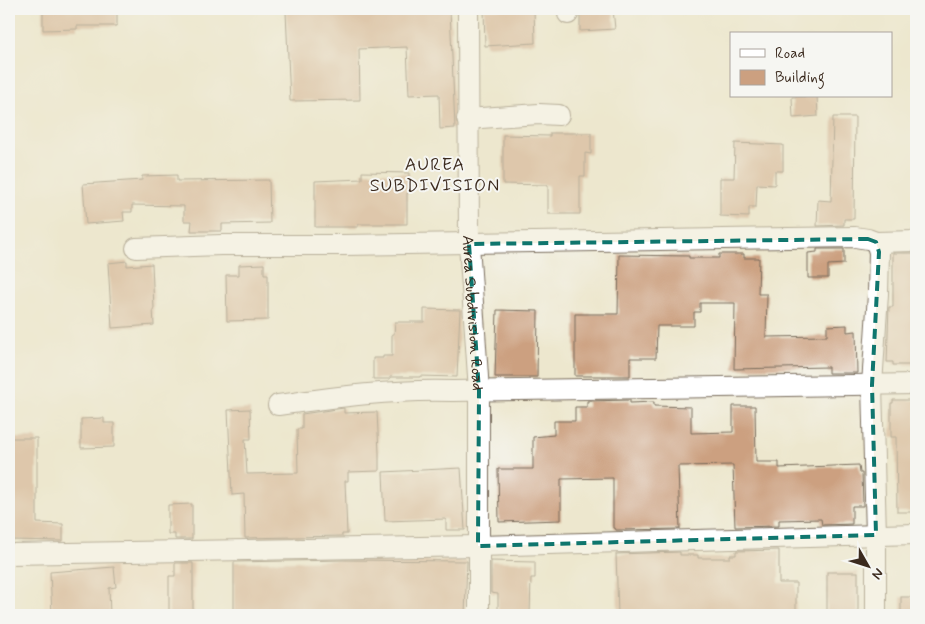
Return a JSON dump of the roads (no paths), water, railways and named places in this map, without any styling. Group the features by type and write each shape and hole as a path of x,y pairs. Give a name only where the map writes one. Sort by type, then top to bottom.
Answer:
{"street":[{"name":"Aurea Subdivision Road","path":"468,9 469,244 479,391 479,615"},
{"path":"467,119 559,114"},
{"path":"136,248 221,245 469,244 855,237 876,242 916,241"},
{"path":"876,242 879,252 878,294 872,385 876,615"},
{"path":"278,405 401,391 916,384"},
{"path":"9,554 478,546 916,534"}],"district":[{"name":"AUREA SUBDIVISION","path":"435,174"}]}
